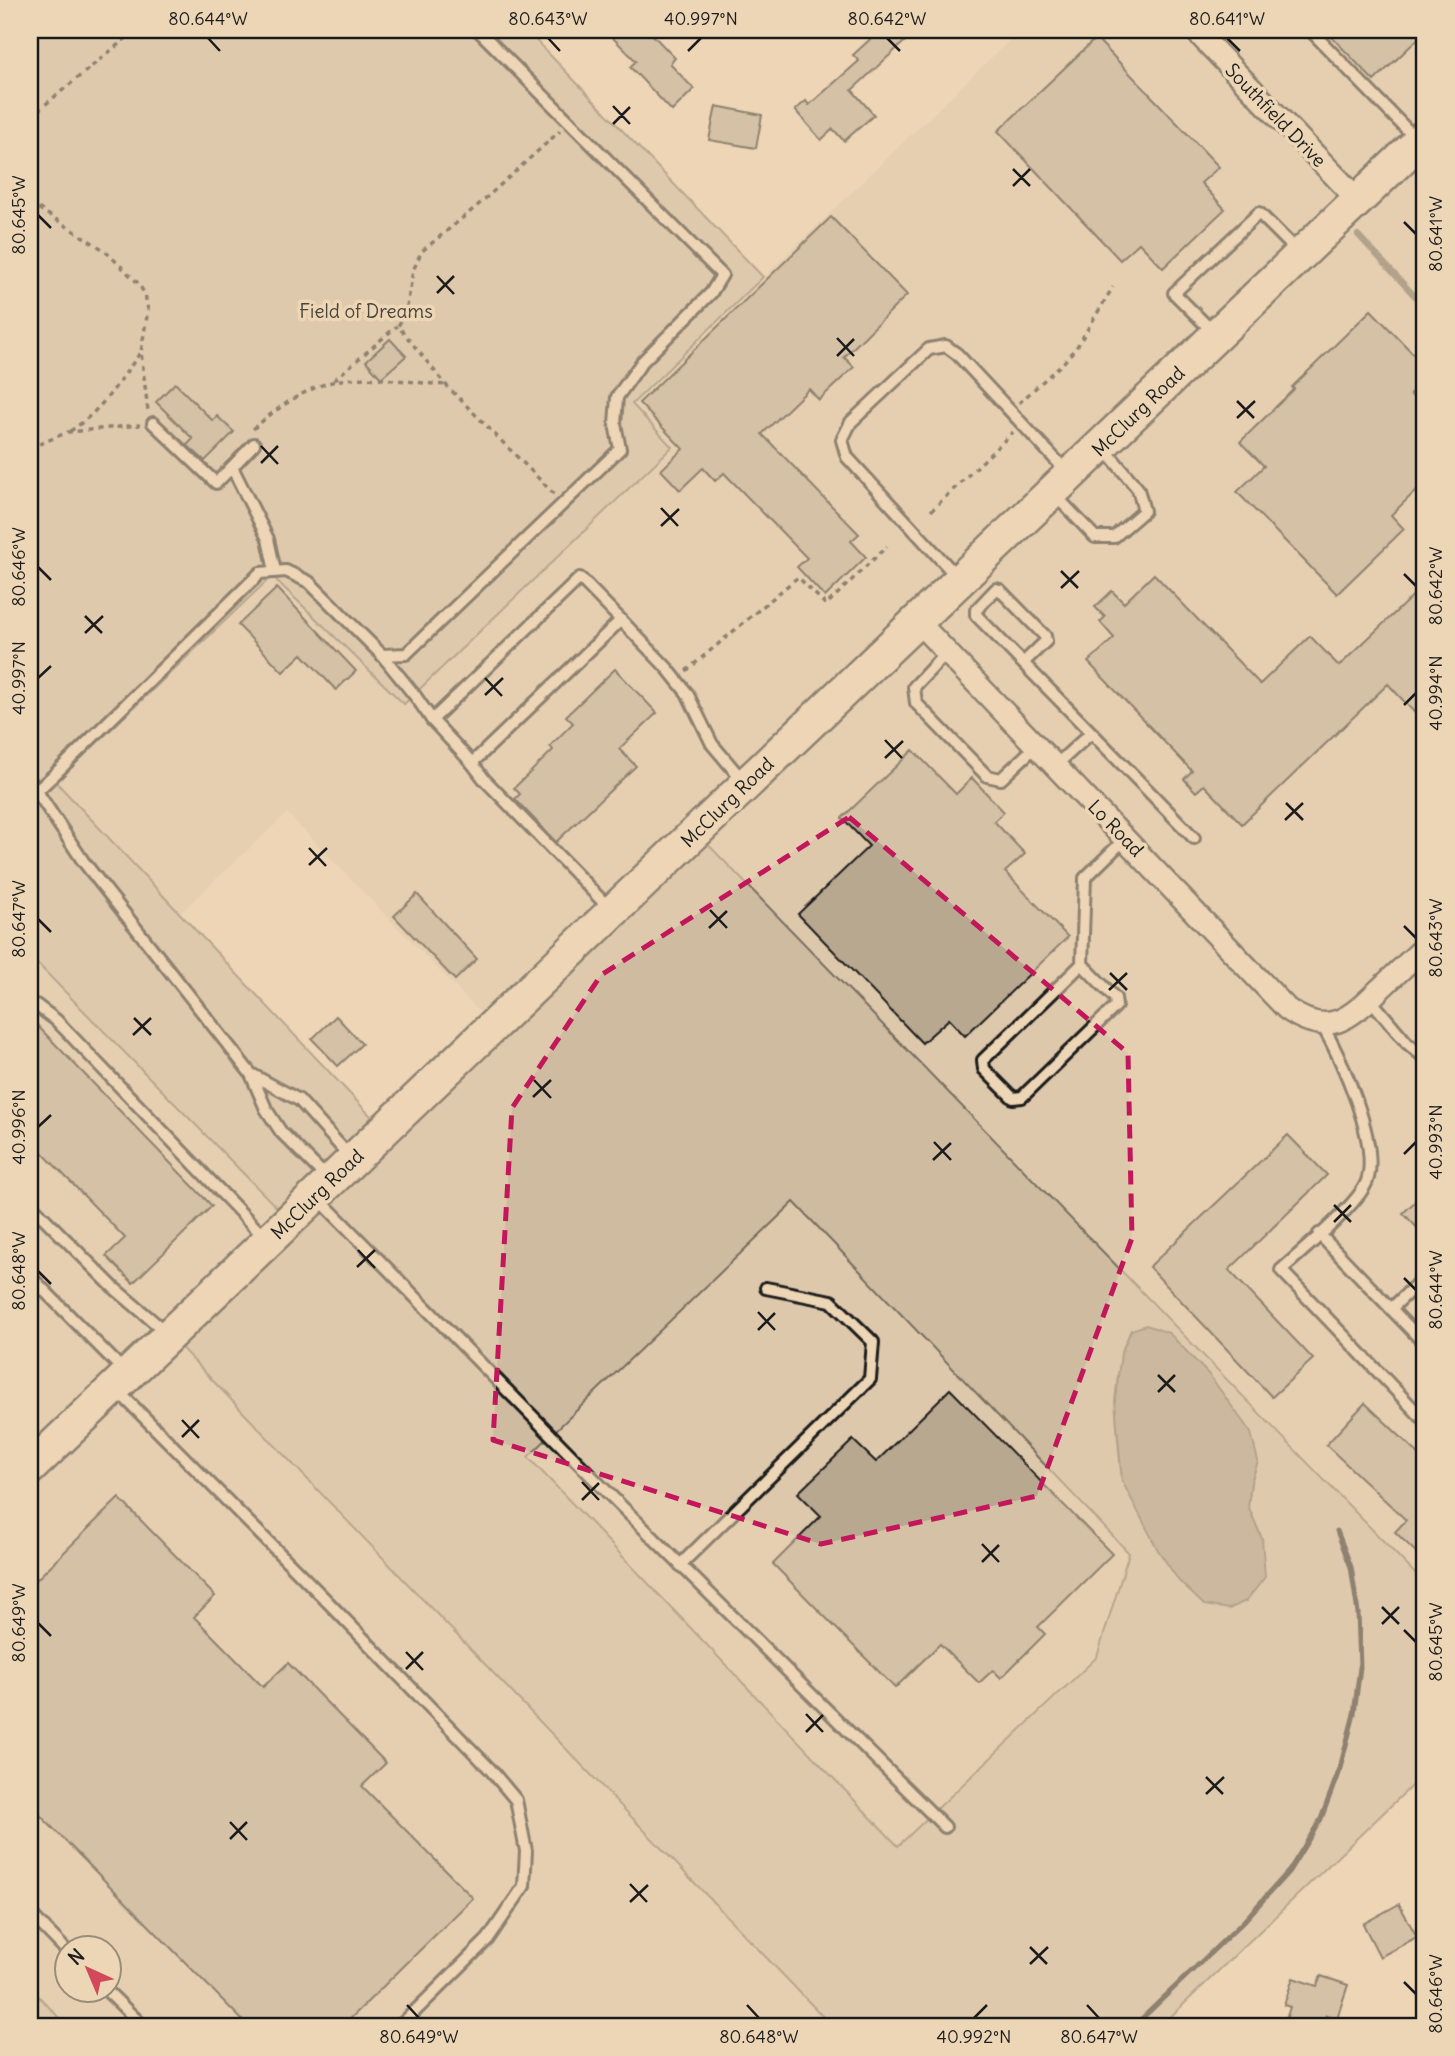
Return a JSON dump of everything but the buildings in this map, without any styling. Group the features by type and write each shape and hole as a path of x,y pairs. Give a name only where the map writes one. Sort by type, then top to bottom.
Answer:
{"street":[{"name":"Southfield Drive","path":"1195,30 1358,200"},
{"name":"McClurg Road","path":"30,1468 1422,139"},
{"name":"Lo Road","path":"918,622 1287,1009 1302,1019 1321,1023"},
{"path":"1321,1023 1344,1019 1370,999 1425,947"}],"lane":[{"path":"382,655 407,654 620,449 615,424 617,397 642,362 711,293 722,275 478,30"},
{"path":"1310,30 1422,139"},
{"path":"1216,335 1174,293 1259,213 1301,255"},
{"path":"961,581 847,457 842,440 850,422 929,349 946,346 957,355 1062,484 1095,537 1114,537 1144,511 1138,489 1101,446"},
{"path":"153,423 216,483 254,444"},
{"path":"232,467 268,539 275,571"},
{"path":"34,794 260,573 286,570 309,582 382,655 432,720 484,779 612,912"},
{"path":"432,720 580,578 676,679 687,693 712,744 746,784"},
{"path":"1023,663 1046,641 1045,636 996,589 976,610 976,615 1194,838"},
{"path":"472,763 621,620"},
{"path":"947,652 914,687 916,703 987,776 1001,779 1037,745"},
{"path":"1056,765 1091,733"},
{"path":"30,781 34,794 83,861 251,1074 266,1109 323,1188 680,1565 944,1827"},
{"path":"1083,964 983,1060 984,1069 1013,1098 1022,1097 1116,1006 1115,998 1083,964 1085,878 1126,838"},
{"path":"1370,999 1406,1044 1425,1058"},
{"path":"30,1005 36,1005 56,1020 268,1241"},
{"path":"1321,1023 1336,1049 1365,1129 1369,1142 1370,1166 1367,1183 1353,1204 1281,1270 1425,1421"},
{"path":"251,1074 299,1100 353,1160"},
{"path":"30,1204 113,1287 169,1335"},
{"path":"1319,1234 1425,1344"},
{"path":"30,1276 121,1381 322,1596 490,1769 516,1800 526,1851 524,1886 488,1939 400,2026"},
{"path":"1391,1308 1425,1276"},
{"path":"680,1565 870,1379 873,1342 831,1301 766,1288"},
{"path":"30,1913 52,1936"},
{"path":"120,2004 143,2026"}],"path":[{"path":"30,117 136,30"},
{"path":"254,444 248,434 276,409 332,382 398,326 407,312 413,271 421,252 476,207 569,122"},
{"path":"30,202 104,250 137,282 145,294 148,310 141,352 147,409 153,423 68,432"},
{"path":"1015,406 1064,362 1078,345 1113,287"},
{"path":"398,326 446,386 563,503"},
{"path":"30,448 68,432 91,416 103,405 141,352"},
{"path":"332,382 358,379 446,386"},
{"path":"931,511 1015,430"},
{"path":"676,679 798,577 826,605 887,546"}],"highlighted area":[{"path":"849,817 1128,1053 1132,1238 1037,1496 821,1544 493,1440 512,1108 601,975"}],"shaded area":[{"path":"1020,30 1425,30 1425,1584 696,832 493,1026 287,813 180,913 56,781 272,576 404,703 672,447 632,404"},
{"path":"31,955 289,1220 170,1335 832,2026 30,2026"},
{"path":"794,1202 1129,1553 1097,1657 898,1846 527,1457"},
{"path":"1146,1325 1169,1333 1210,1376 1251,1433 1258,1461 1251,1482 1248,1506 1262,1539 1265,1577 1246,1601 1229,1609 1204,1605 1179,1581 1158,1550 1122,1481 1115,1401 1121,1353 1131,1330"}],"green space":[{"name":"Field of Dreams","path":"30,30 526,30 763,277 632,404 672,447 404,704 272,576 56,782 384,1130 696,832 1425,1584 1425,1773 1161,2026 832,2026 169,1335 289,1220 30,956","holes":["794,1202 1129,1553 1097,1657 898,1846 528,1457","1131,1330 1258,1461 1251,1482 1248,1506 1262,1539 1122,1481 1117,1386 1119,1368"]},
{"path":"30,1987 64,2023 61,2026 30,2026"}],"waterway":[{"path":"1358,235 1425,307"}],"railway":[{"path":"1134,2026 1243,1922 1289,1871 1321,1819 1340,1768 1354,1714 1360,1667 1358,1613 1351,1567 1337,1531"}]}
